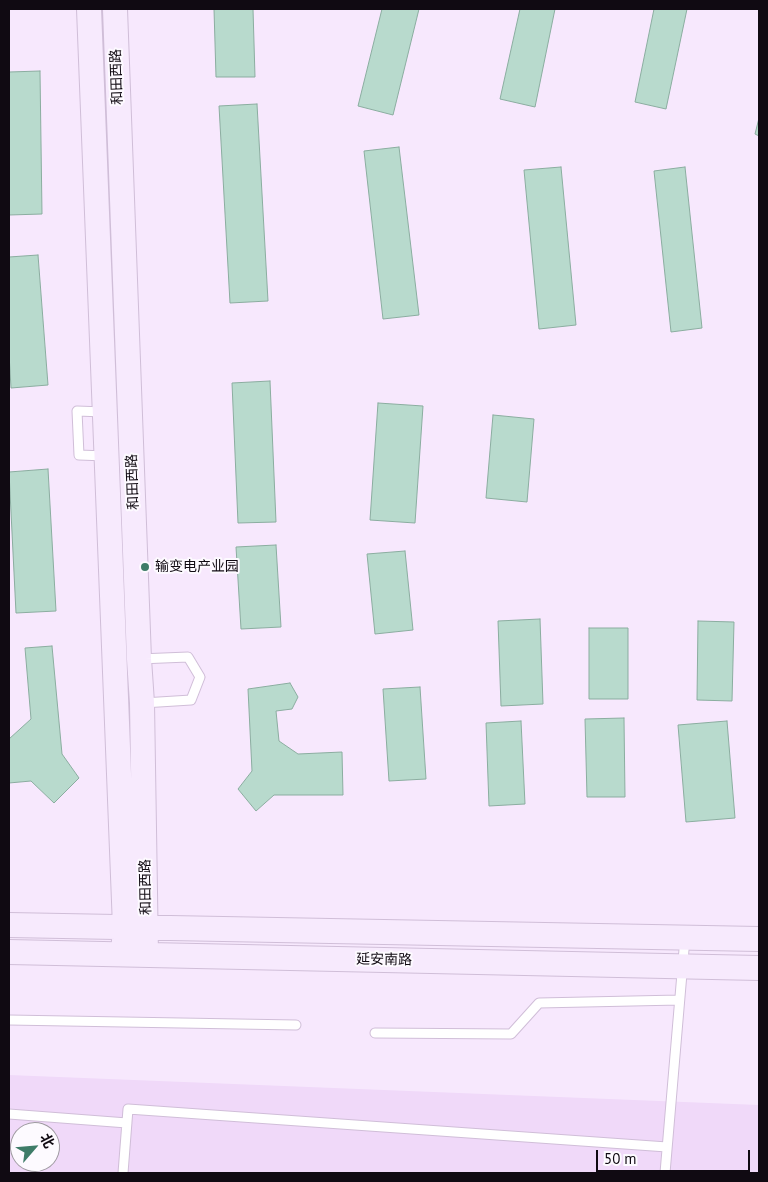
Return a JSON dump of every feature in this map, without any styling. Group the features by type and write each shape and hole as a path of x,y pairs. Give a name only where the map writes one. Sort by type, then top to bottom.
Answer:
{"main road":[{"name":"和田西路","path":"88,9 106,456 135,927 146,955"},
{"name":"和田西路","path":"115,9 142,703 135,927 123,954"},
{"name":"延安南路","path":"9,925 759,939"},
{"name":"延安南路","path":"9,952 759,968"}],"lane":[{"path":"139,659 188,657 200,677 191,700 142,703"},
{"path":"665,1173 686,937"},
{"path":"375,1033 511,1034 538,1003 679,1000"},
{"path":"9,1020 296,1025"},
{"path":"123,1173 128,1109 667,1147"},
{"path":"9,1114 127,1123"}],"shaded area":[{"path":"9,1075 759,1105 759,1173 9,1173"}],"building":[{"path":"214,9 253,9 255,77 216,77"},
{"path":"382,9 419,9 393,115 358,106"},
{"path":"520,9 555,9 535,107 500,99"},
{"path":"654,9 687,9 666,109 635,102"},
{"path":"40,71 42,214 9,215 9,72"},
{"path":"257,104 268,301 230,303 219,106"},
{"path":"759,118 759,136 755,134"},
{"path":"399,147 419,315 383,319 364,151"},
{"path":"561,167 576,325 539,329 524,170"},
{"path":"685,167 702,328 671,332 654,171"},
{"path":"38,255 48,385 11,388 9,257"},
{"path":"270,381 276,522 238,523 232,383"},
{"path":"378,403 423,406 415,523 370,520"},
{"path":"493,415 534,419 527,502 486,498"},
{"path":"48,469 56,611 16,613 9,472"},
{"path":"276,545 281,627 241,629 236,547"},
{"path":"405,551 413,630 375,634 367,554"},
{"path":"540,619 543,704 501,706 498,621"},
{"path":"698,621 734,622 732,701 697,700"},
{"path":"589,628 628,628 628,699 589,699"},
{"path":"52,646 62,754 79,778 54,803 31,781 9,783 9,739 31,719 25,648"},
{"path":"290,683 298,697 292,709 276,711 279,741 298,754 342,752 343,795 274,795 256,811 238,789 252,771 248,689"},
{"path":"420,687 426,779 389,781 383,689"},
{"path":"624,718 625,797 587,797 585,719"},
{"path":"521,721 525,804 489,806 486,723"},
{"path":"727,721 735,818 686,822 678,725"}],"place":[{"name":"输变电产业园","path":"145,567"}]}
